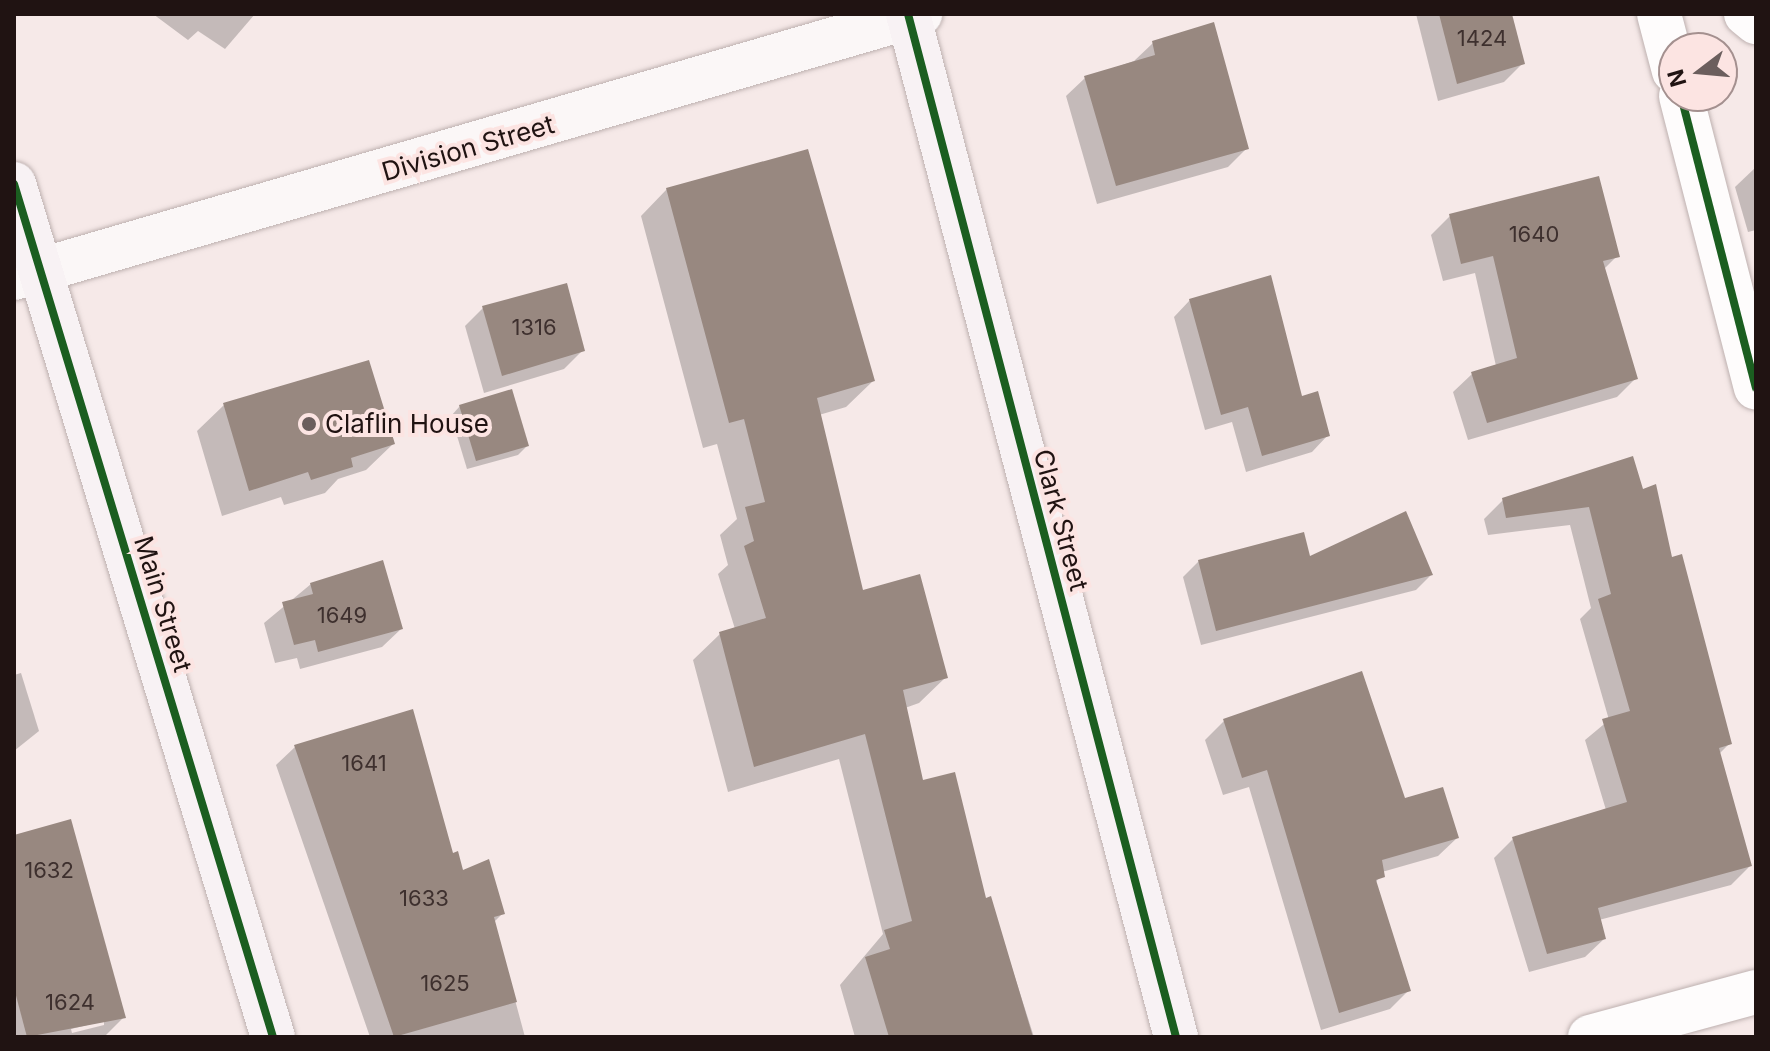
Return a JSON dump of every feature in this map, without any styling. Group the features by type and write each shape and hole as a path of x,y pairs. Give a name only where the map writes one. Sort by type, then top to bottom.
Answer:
{"main road":[{"name":"Division Street","path":"27,274 913,15"},
{"name":"Clark Street","path":"913,15 1176,1037"},
{"name":"Main Street","path":"14,184 27,274 273,1037"}],"street":[{"path":"1746,14 1756,22"},
{"path":"1685,112 1756,388"},
{"path":"1590,1037 1756,992"}],"building":[{"path":"1439,14 1512,14 1525,64 1457,84"},
{"path":"1214,22 1249,149 1116,186 1084,76 1155,55 1152,41"},
{"path":"808,149 875,381 817,398 863,590 920,574 948,678 903,690 923,780 955,772 986,898 991,896 1033,1037 889,1037 865,957 890,949 884,930 912,921 865,734 754,767 719,632 766,618 744,546 754,541 745,507 765,502 744,419 729,423 666,188"},
{"path":"1599,176 1620,257 1603,261 1638,379 1487,423 1471,372 1517,358 1493,256 1461,264 1449,214"},
{"path":"1271,275 1302,396 1318,391 1330,436 1262,456 1248,407 1221,415 1189,299"},
{"path":"567,283 585,351 502,376 482,306"},
{"name":"Claflin House","path":"369,360 395,444 351,458 353,467 311,480 308,472 249,491 223,403"},
{"path":"512,389 529,446 476,461 459,405"},
{"path":"1633,456 1643,489 1656,484 1672,557 1682,554 1732,744 1719,748 1752,866 1598,908 1606,939 1547,954 1512,837 1627,802 1602,719 1630,711 1598,599 1611,594 1589,507 1506,518 1502,498"},
{"path":"1406,511 1433,575 1216,631 1198,560 1304,532 1310,556"},
{"path":"383,560 403,629 318,652 315,640 294,645 282,602 313,594 310,583"},
{"path":"1362,671 1405,798 1443,787 1459,838 1382,860 1385,877 1376,880 1411,991 1339,1013 1267,770 1242,778 1223,719"},
{"path":"413,709 453,853 458,851 463,870 489,859 505,914 494,917 517,1002 394,1037 294,745"},
{"path":"71,819 126,1018 27,1037 14,988 14,835"}],"cycle path":[{"path":"908,14 1176,1037"},
{"path":"1685,112 1756,388"},
{"path":"14,184 273,1037"}],"place":[{"name":"Claflin House","path":"309,424"}]}
